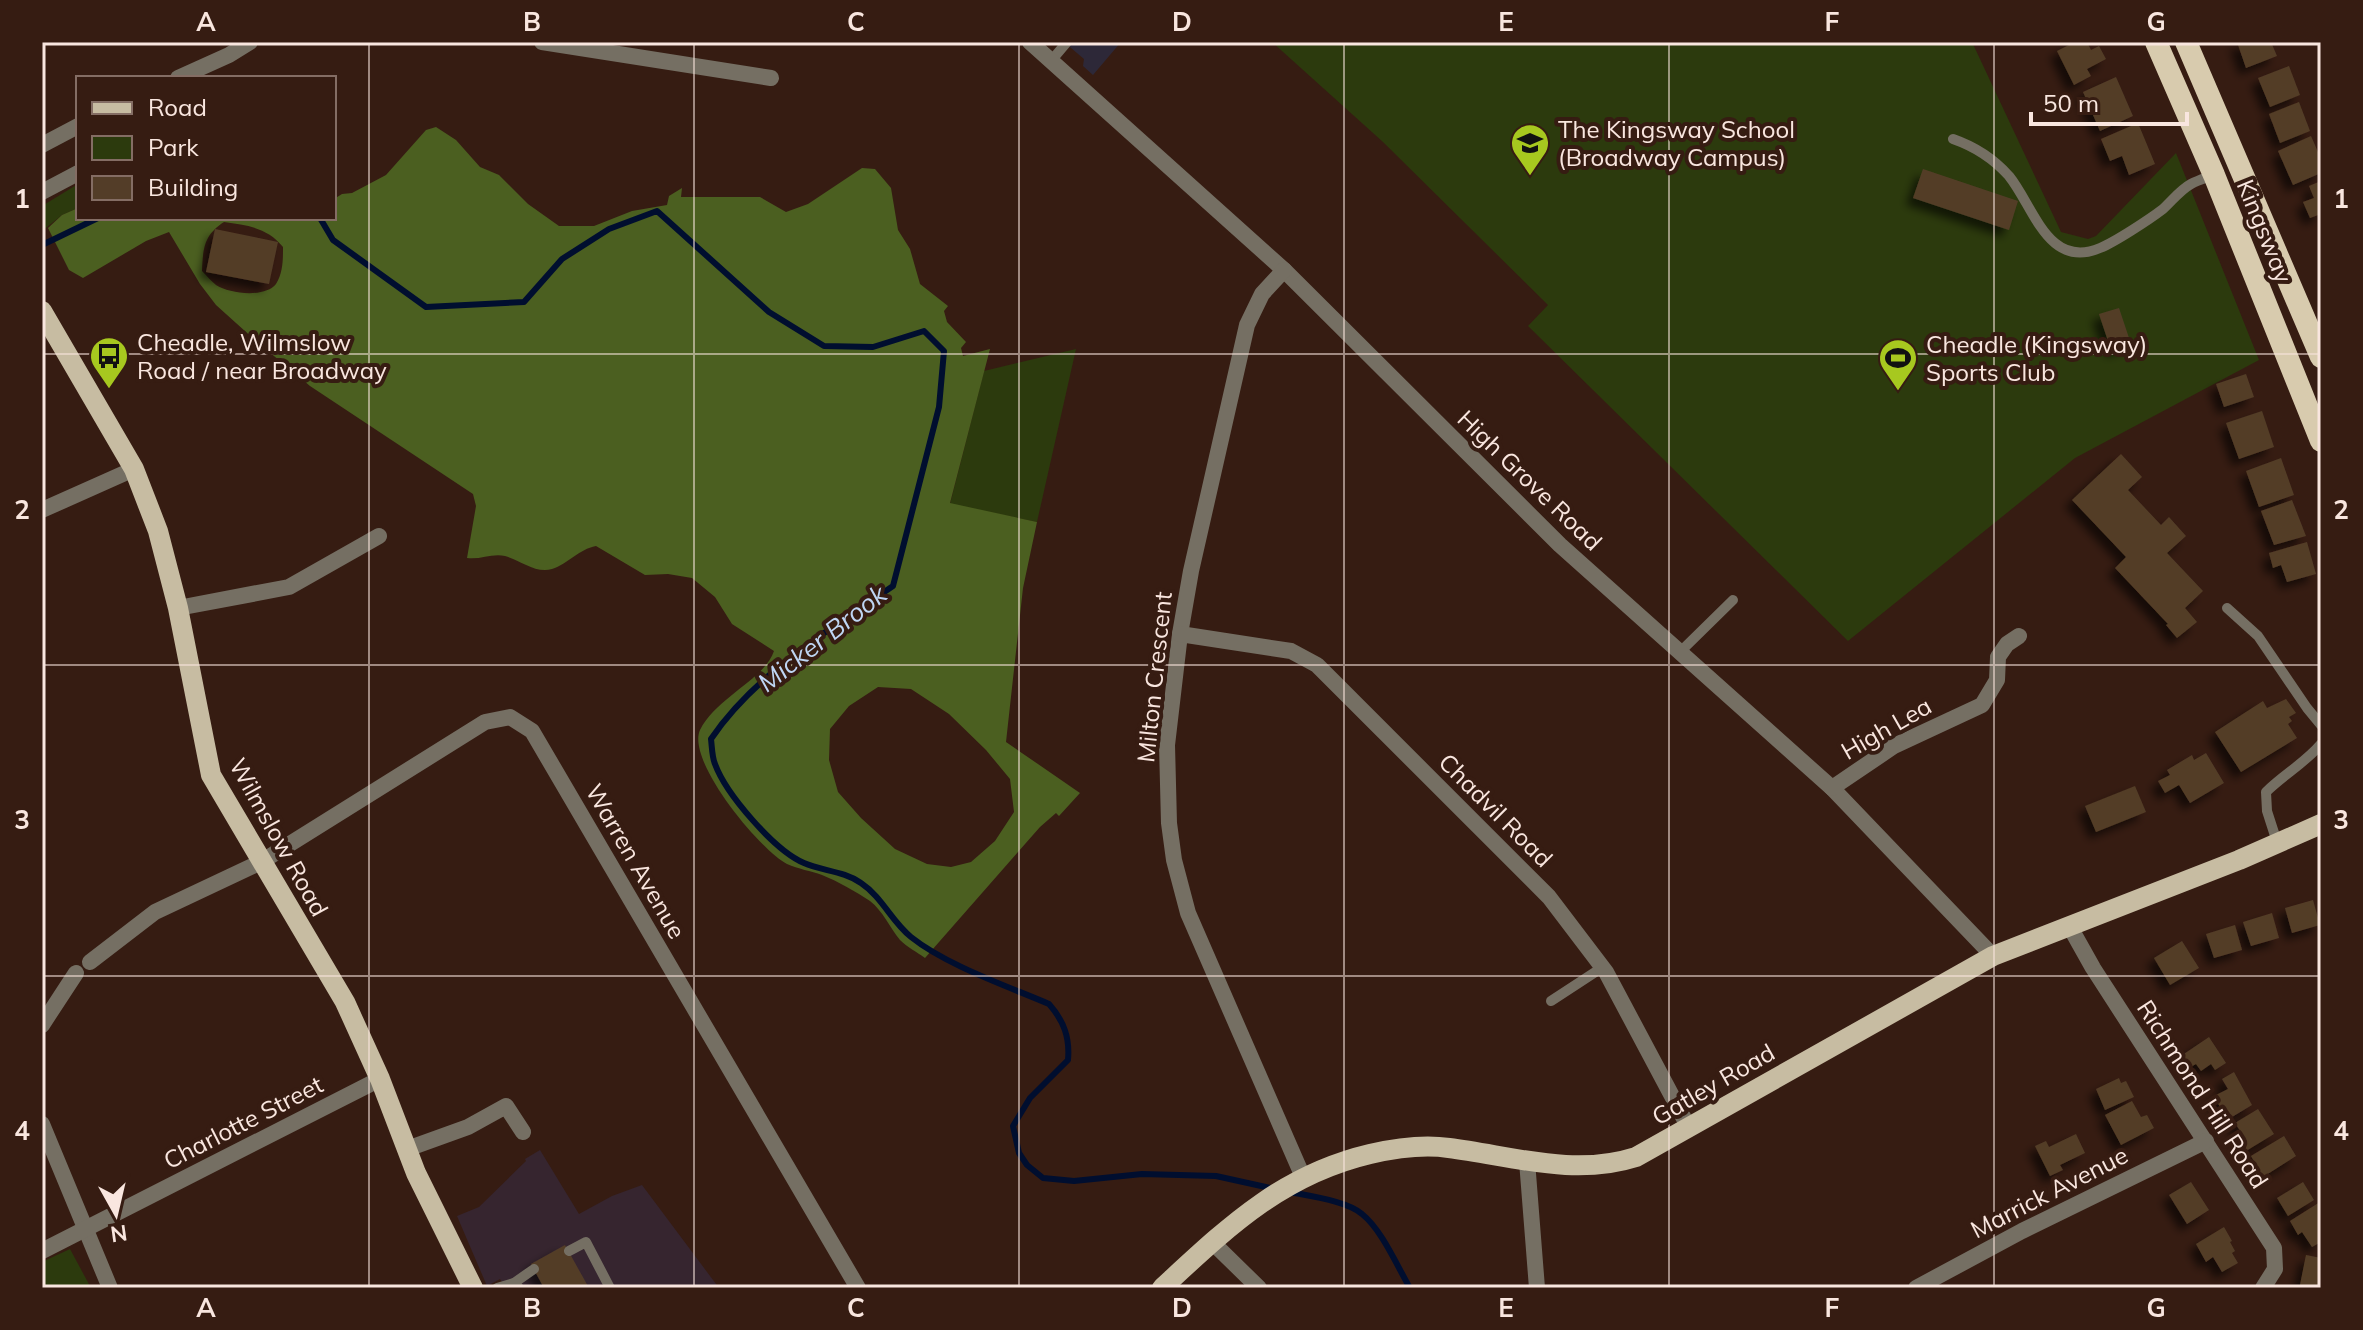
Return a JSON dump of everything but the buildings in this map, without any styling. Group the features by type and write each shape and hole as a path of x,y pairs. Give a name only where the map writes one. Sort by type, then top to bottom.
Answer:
{"highway":[{"name":"Kingsway","path":"2156,42 2214,175 2321,441"},
{"name":"Kingsway","path":"2186,42 2321,357"}],"main road":[{"name":"Wilmslow Road","path":"42,311 134,469 158,531 178,608 211,775 345,1002 380,1079 416,1173 469,1287"},
{"name":"Gatley Road","path":"1162,1288 1244,1213 1299,1179 1357,1158 1419,1146 1447,1147 1578,1167 1606,1165 1636,1157 1993,956 2239,860 2321,824"},
{"name":"Gatley Road","path":"2282,841 2321,835"}],"street":[{"path":"181,76 224,49 250,42"},
{"path":"542,42 771,78"},
{"name":"High Grove Road","path":"1030,42 1284,270 1560,545 1832,788 1993,956"},
{"path":"204,76 224,49"},
{"path":"42,145 76,127"},
{"path":"42,192 76,174"},
{"name":"Milton Crescent","path":"1284,270 1262,294 1247,325 1191,571 1167,745 1169,823 1174,860 1188,913 1299,1179"},
{"path":"42,510 134,469"},
{"path":"178,608 289,587 379,536"},
{"name":"Chadvil Road","path":"1180,634 1291,651 1317,665 1549,897 1603,967 1689,1128"},
{"name":"High Lea","path":"1832,788 1894,746 1982,705 1997,680 1998,657 2007,644 2019,636"},
{"name":"Warren Avenue","path":"90,962 155,912 261,862 485,722 510,717 532,731 858,1288"},
{"name":"Richmond Hill Road","path":"2070,927 2093,968 2274,1248 2275,1269 2263,1288"},
{"path":"42,1025 76,973"},
{"name":"Charlotte Street","path":"42,1251 380,1079"},
{"path":"407,1149 458,1131 506,1106 523,1132"},
{"path":"42,1124 110,1288"},
{"name":"Marrick Avenue","path":"1916,1288 2022,1231 2206,1141"},
{"path":"1527,1161 1537,1288"},
{"path":"1212,1242 1259,1288"}],"lane":[{"path":"1051,61 1067,42"},
{"path":"1953,139 1973,145 1998,164 2023,197 2047,238 2055,245 2074,252 2101,248 2162,210 2189,185 2214,175"},
{"path":"1680,652 1733,600"},
{"path":"2227,608 2258,636 2321,725"},
{"path":"2282,841 2267,811 2266,792 2286,773 2310,757 2321,744"},
{"path":"1551,1001 1603,967"},
{"path":"569,1251 586,1242 610,1288"},
{"path":"497,1288 516,1285 534,1269"}],"shaded area":[{"path":"1064,42 1121,42 1093,75 1083,66 1084,59"},
{"path":"540,1150 579,1214 612,1196 642,1185 719,1288 506,1288 500,1279 487,1286 457,1216 479,1207 525,1159"}],"green space":[{"name":"Cheadle (Kingsway) Sports Club","path":"1272,42 1972,42 2061,232 2088,239 2096,236 2176,153 2259,360 2075,458 1848,641 1528,326 1548,305 1383,142"},
{"path":"436,127 456,140 480,167 499,175 528,204 559,226 594,226 632,211 667,205 669,196 682,188 681,197 760,197 786,212 808,204 862,168 875,169 891,188 898,230 910,249 920,284 948,306 944,311 947,322 966,342 961,348 963,356 990,349 950,503 1037,522 1023,588 1006,742 1080,793 1059,816 1056,813 1040,827 925,958 900,940 870,901 822,875 787,864 775,855 744,824 714,782 699,744 700,730 717,708 761,671 774,651 732,624 715,597 692,578 668,574 645,575 596,546 558,567 546,570 505,556 467,558 476,506 473,494 310,386 256,341 216,305 169,232 146,241 83,278 69,270 48,228 62,215 76,209 76,220 336,220 336,198 386,175 426,130","holes":["224,222 264,232 283,247 280,275 276,284 264,291 230,291 216,285 202,271 206,243 212,232","878,687 911,689 949,714 1010,779 1014,812 995,841 971,862 951,867 927,864 895,849 838,792 829,760 830,729 849,706"]},
{"path":"76,185 76,209 62,215 42,231 42,206"},
{"path":"1076,349 1037,522 950,504 984,371"},
{"path":"70,1249 91,1288 42,1288 42,1262"}],"waterway":[{"name":"Micker Brook","path":"321,220 333,240 426,307 524,302 562,259 609,229 657,211 769,312 824,346 873,347 924,331 944,351 939,407 893,586 794,655 749,694 711,739 715,764 729,790 752,820 792,856 811,866 854,879 875,895 904,931 925,947 977,974 1049,1004 1054,1010 1067,1037 1068,1060 1030,1098 1013,1126 1019,1153 1027,1165 1043,1178 1074,1181 1142,1174 1216,1176 1275,1189"},
{"name":"Micker Brook","path":"42,245 94,220"},
{"name":"Micker Brook","path":"1290,1192 1356,1209 1383,1239 1410,1288"}],"place":[{"name":"The Kingsway School (Broadway Campus)","path":"1530,177"},
{"name":"Cheadle, Wilmslow Road / near Broadway","path":"109,390"},
{"name":"Cheadle (Kingsway) Sports Club","path":"1898,392"}]}
